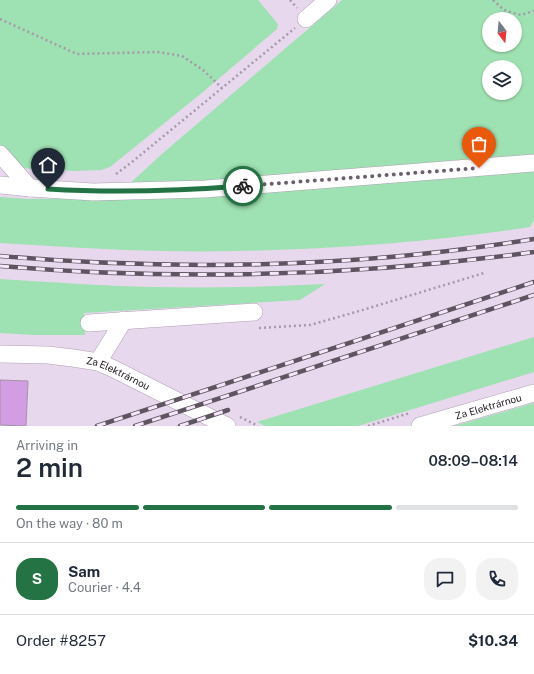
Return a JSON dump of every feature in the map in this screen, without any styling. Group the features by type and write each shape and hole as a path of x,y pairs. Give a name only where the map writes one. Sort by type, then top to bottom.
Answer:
{"street":[{"path":"306,19 328,0"},
{"path":"0,154 30,188"},
{"path":"0,185 93,192 205,189 534,163"},
{"path":"89,323 254,312"},
{"path":"98,362 124,320"},
{"name":"Za Elektrárnou","path":"0,354 48,355 98,362 114,368 223,424"},
{"name":"Za Elektrárnou","path":"420,426 534,393"}],"path":[{"path":"115,175 306,19 290,0"},
{"path":"493,0 504,10 513,13 521,15 534,11"},
{"path":"0,19 77,54 158,52 182,56 203,70 222,88"},
{"path":"259,328 310,325 484,273"}],"green space":[{"path":"0,0 258,0 278,24 277,29 203,92 110,167 101,170 75,171 0,167"},
{"path":"342,0 534,0 534,220 530,227 421,241 275,250 149,251 0,243 0,197 28,199 114,198 163,153"},
{"path":"0,279 152,287 238,287 325,284 300,300 84,313 85,335 34,335 0,333"},
{"path":"534,337 534,372 358,426 265,426 257,422"},
{"path":"534,403 534,426 454,426"}],"building":[{"path":"0,380 28,381 26,426 0,425"}],"railway":[{"path":"0,256 133,264 267,264 401,256 468,249 534,239"},
{"path":"0,266 133,274 267,274 401,266 534,252"},
{"path":"97,426 534,282"},
{"path":"135,426 534,295"},
{"path":"180,426 228,410"}],"way so far":[{"path":"243,186 479,168"}],"route":[{"path":"48,189 93,192 205,189 243,186"}]}
